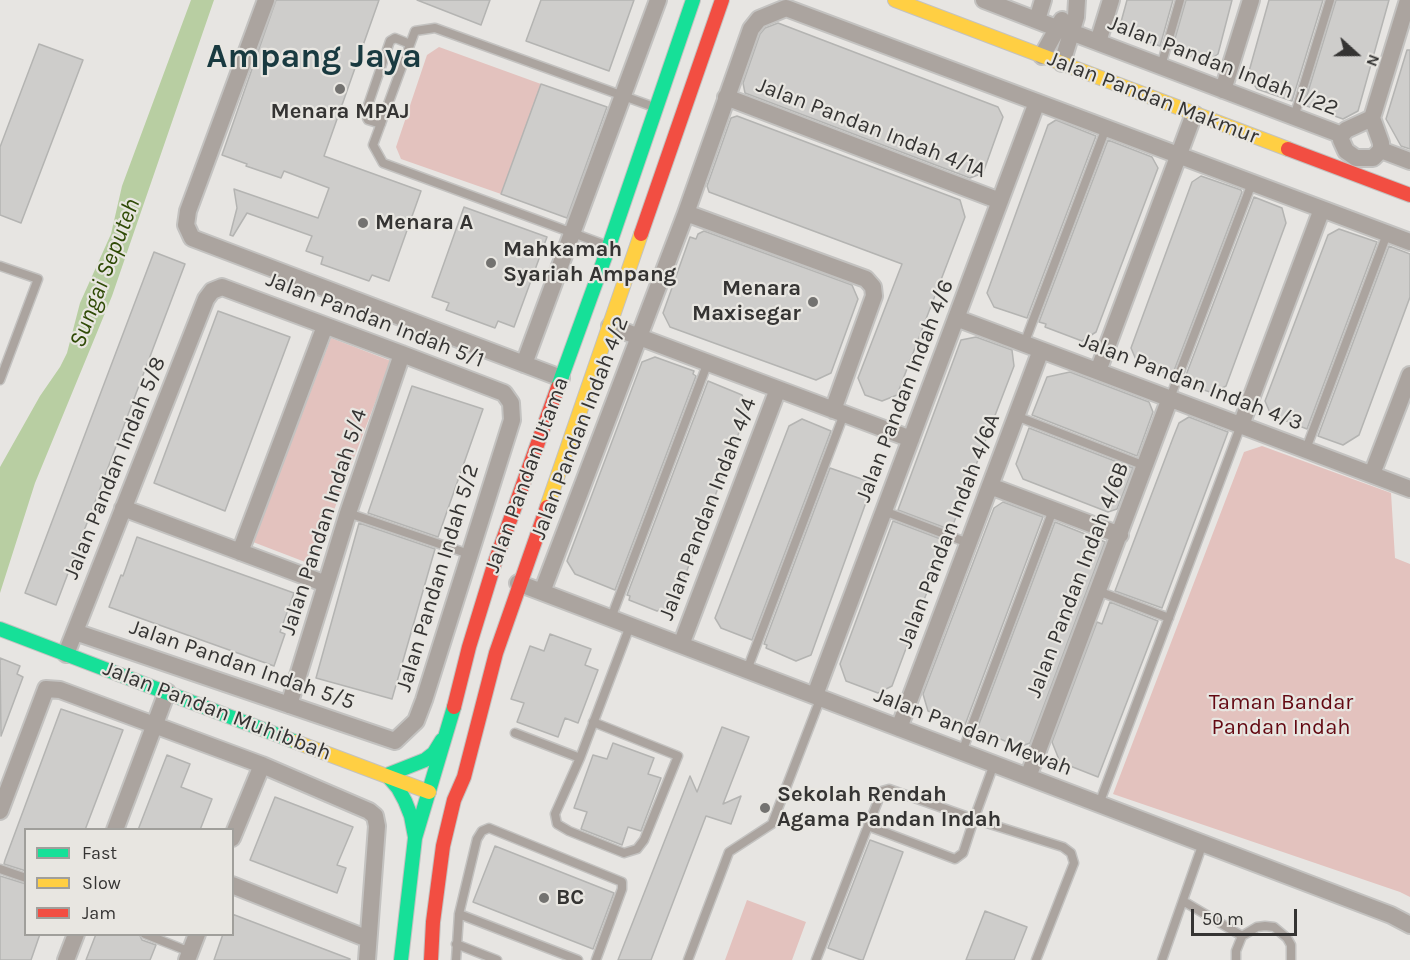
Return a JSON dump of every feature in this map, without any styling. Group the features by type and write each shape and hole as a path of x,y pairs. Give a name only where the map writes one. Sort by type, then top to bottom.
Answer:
{"main road":[{"name":"Jalan Pandan Utama","path":"401,960 415,838 447,733 469,647 495,562 609,246 693,0"},
{"name":"Jalan Pandan Utama","path":"431,960 433,922 443,846 454,800 464,777 496,653 722,0"},
{"name":"Jalan Pandan Makmur","path":"896,0 1194,114 1353,165 1410,195"},
{"path":"561,378 581,344 598,331 610,326"},
{"name":"Jalan Pandan Muhibbah","path":"2,630 429,792"},
{"path":"415,838 411,816 405,801 387,775 425,760 434,753 447,733"},
{"path":"443,846 440,819 429,792 464,777"}],"street":[{"path":"266,0 188,211 186,225 192,238 561,378"},
{"path":"524,364 658,0"},
{"name":"Jalan Pandan Indah 1/22","path":"984,0 1342,135 1341,140 1353,165"},
{"path":"1037,20 1043,0"},
{"path":"1062,63 1065,12 1076,0"},
{"path":"1098,42 1111,0"},
{"path":"1218,88 1240,0"},
{"path":"1218,88 1251,0"},
{"path":"1353,165 1373,158 1381,150 1381,143 1372,118 1408,0"},
{"name":"Jalan Pandan Indah 4/2","path":"543,592 686,213 751,29 759,19 786,8 1037,102"},
{"path":"1042,56 1065,31"},
{"name":"Jalan Pandan Indah 4/1A","path":"726,97 1000,201"},
{"path":"1037,102 1410,242"},
{"name":"Jalan Pandan Indah 4/6","path":"818,696 884,511 1037,102"},
{"path":"1098,371 1194,114"},
{"path":"1342,135 1346,130 1372,118"},
{"path":"1381,150 1410,161"},
{"path":"1241,425 1322,209"},
{"path":"686,213 866,279 873,287 874,296 838,412"},
{"name":"Jalan Pandan Indah 5/1","path":"206,299 213,291 222,287 504,393 512,403 512,420"},
{"name":"Jalan Pandan Indah 5/8","path":"66,654 206,299"},
{"name":"Jalan Pandan Indah 4/3","path":"956,318 1410,489"},
{"path":"240,552 325,326"},
{"path":"610,326 911,439"},
{"name":"Jalan Pandan Indah 4/6A","path":"899,728 1041,350"},
{"name":"Jalan Pandan Indah 5/4","path":"289,705 348,513 402,354"},
{"path":"1372,474 1406,396 1410,375"},
{"name":"Jalan Pandan Indah 4/4","path":"681,645 778,389"},
{"name":"Jalan Pandan Indah 4/6B","path":"1028,777 1170,398"},
{"name":"Jalan Pandan Indah 5/2","path":"395,741 416,721 512,420"},
{"path":"990,486 1119,534"},
{"path":"123,508 326,584"},
{"name":"Jalan Pandan Mewah","path":"519,583 1391,915 1410,925"},
{"name":"Jalan Pandan Indah 5/5","path":"75,632 395,741"},
{"path":"0,811 46,689 60,690 261,765 369,811 375,816 377,826 367,960"},
{"path":"116,828 167,692"},
{"path":"234,833 261,765"},
{"path":"234,886 368,939"},
{"path":"66,960 75,936"},
{"path":"189,956 195,936"}],"lane":[{"path":"1161,66 1180,0"},
{"path":"1294,117 1330,0"},
{"path":"609,246 382,163 374,145 381,124 415,31 435,28 656,108"},
{"path":"381,124 368,120 365,114 390,41 395,38 410,44"},
{"path":"1024,344 1106,128"},
{"path":"1170,398 1252,183"},
{"path":"1306,449 1387,234"},
{"path":"0,266 38,279 0,380"},
{"path":"611,618 708,362"},
{"path":"747,670 838,412"},
{"path":"1016,416 1145,466"},
{"path":"1099,804 1241,425"},
{"path":"962,752 1053,510"},
{"path":"884,511 969,543"},
{"path":"348,513 469,554"},
{"path":"1098,591 1168,618"},
{"path":"593,722 678,756 644,840 637,849 624,852 569,831 557,824 555,814 580,758 593,722 630,626"},
{"path":"688,960 729,852 772,824 818,696"},
{"path":"515,733 580,758"},
{"path":"868,826 955,859 963,853 994,764"},
{"path":"816,960 882,791 889,789 1063,847 1071,853 1074,863 1036,960"},
{"path":"456,960 459,914 477,839 483,831 489,828 622,882 622,889 596,960"},
{"path":"1162,960 1203,843"},
{"path":"0,869 24,877"},
{"path":"1183,901 1242,936"},
{"path":"459,914 578,960"},
{"path":"1236,960 1236,951 1242,936 1257,927 1274,927 1287,938 1291,945 1291,960"},
{"path":"149,936 189,956"},
{"path":"456,944 497,960"}],"green space":[{"path":"439,47 541,84 501,194 401,159 396,147 427,55"},
{"path":"331,338 391,361 313,565 253,542"},
{"name":"Taman Bandar Pandan Indah","path":"1262,446 1391,493 1395,558 1410,564 1410,897 1113,794 1244,452"},
{"path":"747,900 806,922 792,960 725,960"}],"water":[{"name":"Sungai Seputeh","path":"191,0 214,0 112,296 35,483 0,593 0,467 67,353 80,303 111,234 122,186"}],"building":[{"path":"276,0 379,0 324,156 421,191 389,281 372,275 369,281 321,264 323,257 306,251 312,236 247,213 233,236 230,235 237,208 234,189 318,218 329,188 284,171 281,178 222,155"},
{"path":"417,0 490,0 481,25"},
{"path":"541,0 634,0 609,71 526,41"},
{"path":"1127,0 1173,0 1160,46 1126,34 1121,22"},
{"path":"1186,0 1232,0 1218,54 1206,62 1172,49"},
{"path":"1269,0 1323,0 1292,101 1257,89 1248,75"},
{"path":"1336,0 1389,0 1358,111 1343,119 1304,105"},
{"path":"778,23 998,107 1003,117 983,173 970,178 745,93 743,83 760,34 765,28"},
{"path":"39,44 83,60 21,223 0,215 0,147"},
{"path":"1407,50 1410,50 1410,149 1401,146 1386,119"},
{"path":"541,84 607,107 567,218 501,194"},
{"path":"737,116 960,200 965,217 897,395 882,401 865,395 858,378 902,264 709,192 707,186 731,118"},
{"path":"1056,120 1096,136 1027,318 994,307 987,293 1048,125"},
{"path":"1108,140 1152,157 1158,168 1096,332 1082,341 1045,327 1046,324 1039,322"},
{"path":"1201,176 1242,192 1172,376 1137,362 1131,348 1192,182"},
{"path":"1254,197 1282,208 1286,223 1226,386 1213,393 1183,383"},
{"path":"464,207 547,237 514,327 498,321 495,328 446,310 449,303 432,297"},
{"path":"1339,229 1377,242 1307,429 1271,415 1265,401 1328,235"},
{"path":"704,231 852,285 858,299 831,373 816,380 670,327 663,313 690,237 696,239 698,234"},
{"path":"1389,246 1410,254 1410,297 1359,435 1343,445 1318,436"},
{"path":"154,252 185,264 56,605 25,593"},
{"path":"218,311 290,337 225,511 154,483"},
{"path":"976,337 1012,350 1014,366 951,530 898,510 961,340"},
{"path":"655,357 694,371 693,374 696,376 615,590 575,574 567,561 642,362"},
{"path":"1070,372 1149,402 1153,412 1137,456 1032,415 1047,377"},
{"path":"708,381 742,395 747,411 674,605 657,611 629,600 630,596 627,595"},
{"path":"412,386 483,409 438,537 368,513"},
{"path":"1189,417 1228,432 1162,608 1115,591 1179,423"},
{"path":"802,419 831,431 752,640 721,628 715,618 789,426"},
{"path":"1029,428 1133,468 1117,509 1108,512 1023,479 1016,464"},
{"path":"830,468 873,483 811,655 796,661 766,648 767,645 764,644"},
{"path":"1003,502 1043,517 965,725 928,711 923,694 994,508"},
{"path":"893,521 946,541 892,686 878,693 846,681 840,664"},
{"path":"1055,522 1105,542 1030,743 1019,747 977,729"},
{"path":"359,523 435,549 392,699 316,678"},
{"path":"137,537 294,593 280,632 285,634 274,666 109,607"},
{"path":"1110,602 1158,621 1098,777 1060,762 1052,742 1097,622 1102,624"},
{"path":"550,634 591,649 585,665 598,670 578,723 565,718 558,737 517,722 524,703 511,699 530,646 544,651"},
{"path":"0,658 20,666 17,674 23,677 1,736"},
{"path":"61,709 123,730 86,828 24,828 24,870 4,864"},
{"path":"722,727 749,737 723,804 741,796 731,824 706,816 651,960 618,960 690,776 697,792"},
{"path":"613,743 654,758 648,774 661,778 641,831 628,827 622,845 581,829 587,812 574,808 593,755 607,759"},
{"path":"167,755 190,764 181,787 212,799 201,828 139,828"},
{"path":"275,797 353,827 337,865 346,868 337,893 250,860"},
{"path":"870,840 903,852 863,960 861,960 828,948"},
{"name":"BC","path":"495,846 614,893 593,949 473,902"},
{"path":"0,876 24,883 24,936 39,936 31,960 0,960"},
{"path":"985,911 1027,927 1014,960 966,960"},
{"path":"234,915 350,959 350,960 214,960 222,936 234,936"},
{"path":"95,936 140,936 142,940 156,945 150,960 86,960"}],"traffic: fast":[{"path":"558,387 693,0"},
{"path":"0,629 296,742"},
{"path":"401,960 415,838 454,707"},
{"path":"387,775 425,760 434,753 442,740"},
{"path":"387,775 405,801 415,837"}],"traffic: slow":[{"path":"895,0 1288,149"},
{"path":"547,507 641,234"},
{"path":"296,742 429,792"}],"traffic: jam":[{"path":"641,234 722,0"},
{"path":"1288,149 1410,195"},
{"path":"454,707 469,647 495,562 558,387"},
{"path":"431,960 433,922 443,846 454,800 464,777 496,653 547,507"}],"place":[{"name":"Menara MPAJ","path":"340,89"},
{"name":"Menara A","path":"363,223"},
{"name":"Mahkamah Syariah Ampang","path":"491,263"},
{"name":"Menara Maxisegar","path":"813,302"},
{"name":"Sekolah Rendah Agama Pandan Indah","path":"765,808"},
{"name":"BC","path":"544,898"}],"district":[{"name":"Ampang Jaya","path":"314,57"}]}
